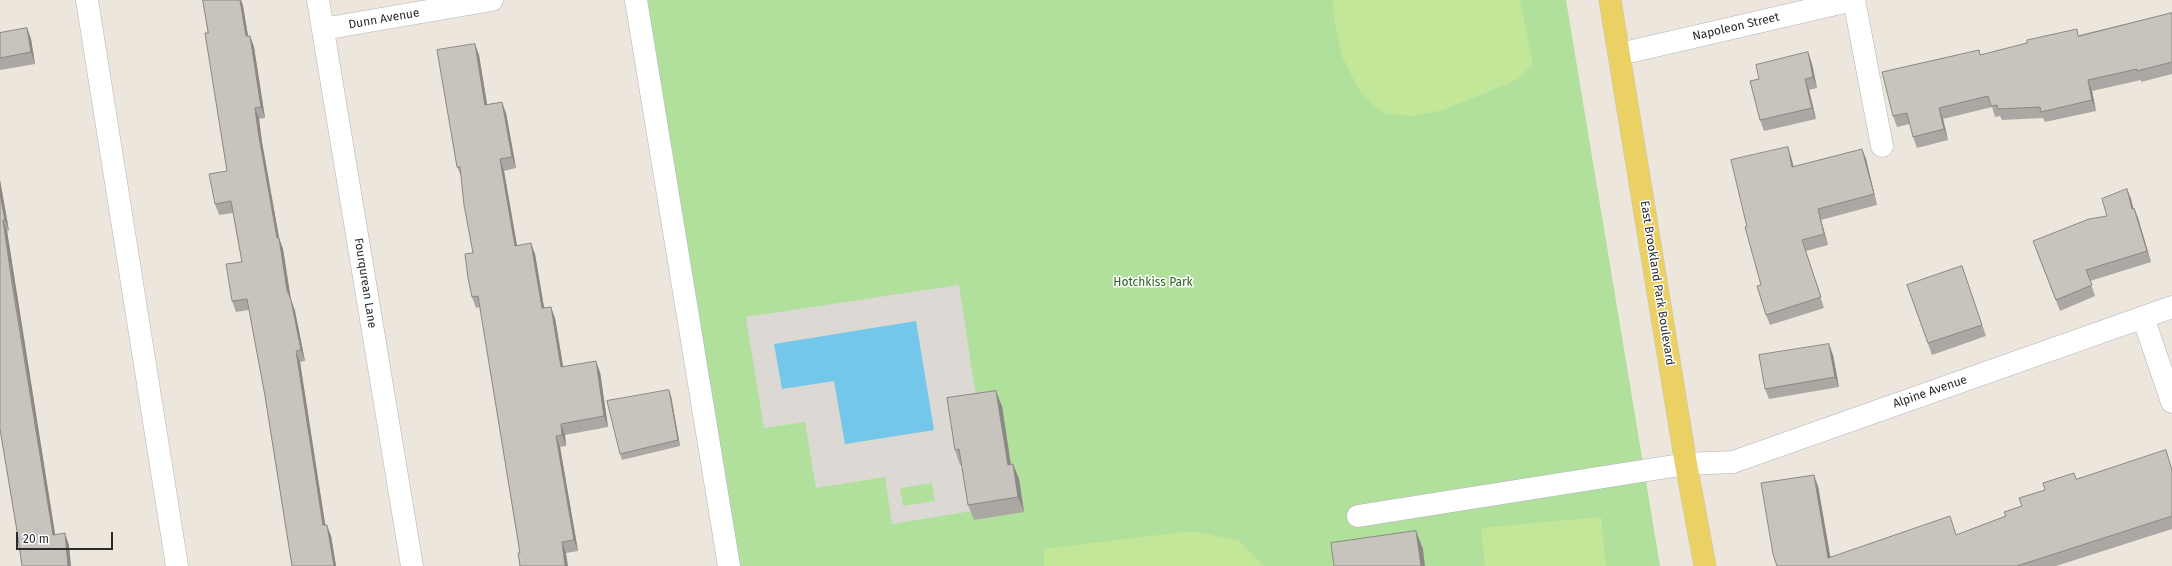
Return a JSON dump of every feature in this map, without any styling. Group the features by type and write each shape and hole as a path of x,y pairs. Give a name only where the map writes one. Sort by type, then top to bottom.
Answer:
{"main road":[{"name":"East Brookland Park Boulevard","path":"1610,0 1686,464 1705,566"}],"street":[{"path":"87,0 177,566"},
{"name":"Fourqurean Lane","path":"318,0 412,566"},
{"name":"Dunn Avenue","path":"323,29 492,0"},
{"path":"636,0 728,566"},
{"path":"1854,0 1882,146"},
{"name":"Napoleon Street","path":"1620,54 1854,0"},
{"name":"Alpine Avenue","path":"1358,516 1686,464 1733,462 2142,317 2172,308"},
{"path":"2142,317 2172,402"}],"green space":[{"name":"Hotchkiss Park","path":"647,0 1566,0 1660,566 735,566 646,10"},
{"path":"1333,0 1520,0 1533,64 1518,79 1444,110 1413,116 1386,114 1373,105 1358,88 1342,56 1334,19"},
{"path":"1601,517 1606,566 1485,566 1481,528"},
{"path":"1193,531 1239,541 1264,566 1044,566 1044,549"}],"shaded area":[{"path":"959,285 978,410 968,464 972,511 892,524 885,477 816,488 805,422 764,428 746,317","holes":["834,380 934,430 845,444","932,483 935,501 903,506 900,488"]}],"water":[{"path":"916,321 934,430 845,444 834,381 782,389 774,344"}],"building":[{"path":"203,0 240,0 246,36 250,36 261,107 255,108 258,131 277,238 279,238 287,290 291,300 301,350 296,351 323,525 327,525 334,566 292,566 265,396 247,299 232,301 226,264 242,262 231,201 215,204 209,174 227,171 205,33 208,33"},
{"path":"2172,13 2172,62 2137,71 2137,69 2088,80 2092,100 2041,112 2040,107 1998,109 1997,105 1991,106 1988,96 1939,108 1944,129 1913,137 1907,113 1893,116 1882,72 1979,50 1980,55 2027,43 2027,40 2077,29 2078,36"},
{"path":"27,28 31,52 0,58 0,33"},
{"path":"475,44 485,105 502,102 512,157 500,159 515,246 531,243 542,308 551,307 561,367 596,361 604,416 561,424 562,435 556,436 574,540 562,542 565,566 520,566 518,553 520,553 478,296 472,297 468,278 465,254 473,253 464,205 460,167 457,167 437,50"},
{"path":"1808,52 1813,77 1805,79 1812,108 1760,120 1750,81 1759,79 1756,65"},
{"path":"1788,147 1792,167 1862,149 1874,194 1818,209 1824,234 1802,240 1821,297 1766,315 1757,286 1761,285 1745,227 1747,227 1731,160"},
{"path":"2127,189 2132,209 2134,208 2147,251 2086,270 2092,285 2056,300 2033,241 2089,219 2107,216 2102,199"},
{"path":"0,193 5,220 3,220 12,283 53,535 65,533 68,566 22,566 0,429"},
{"path":"1962,266 1982,325 1928,343 1907,285"},
{"path":"1829,344 1835,377 1765,389 1759,355"},
{"path":"669,390 678,440 620,454 607,401"},
{"path":"996,391 1008,465 1013,464 1018,497 968,505 959,449 955,450 947,398"},
{"path":"2166,450 2172,470 2172,516 2017,566 1777,566 1773,554 1761,483 1814,475 1828,558 1950,516 1956,535 2006,516 2004,512 2022,506 2019,498 2045,490 2043,483 2074,473 2076,479"},
{"path":"1416,531 1421,566 1334,566 1331,543"}]}
